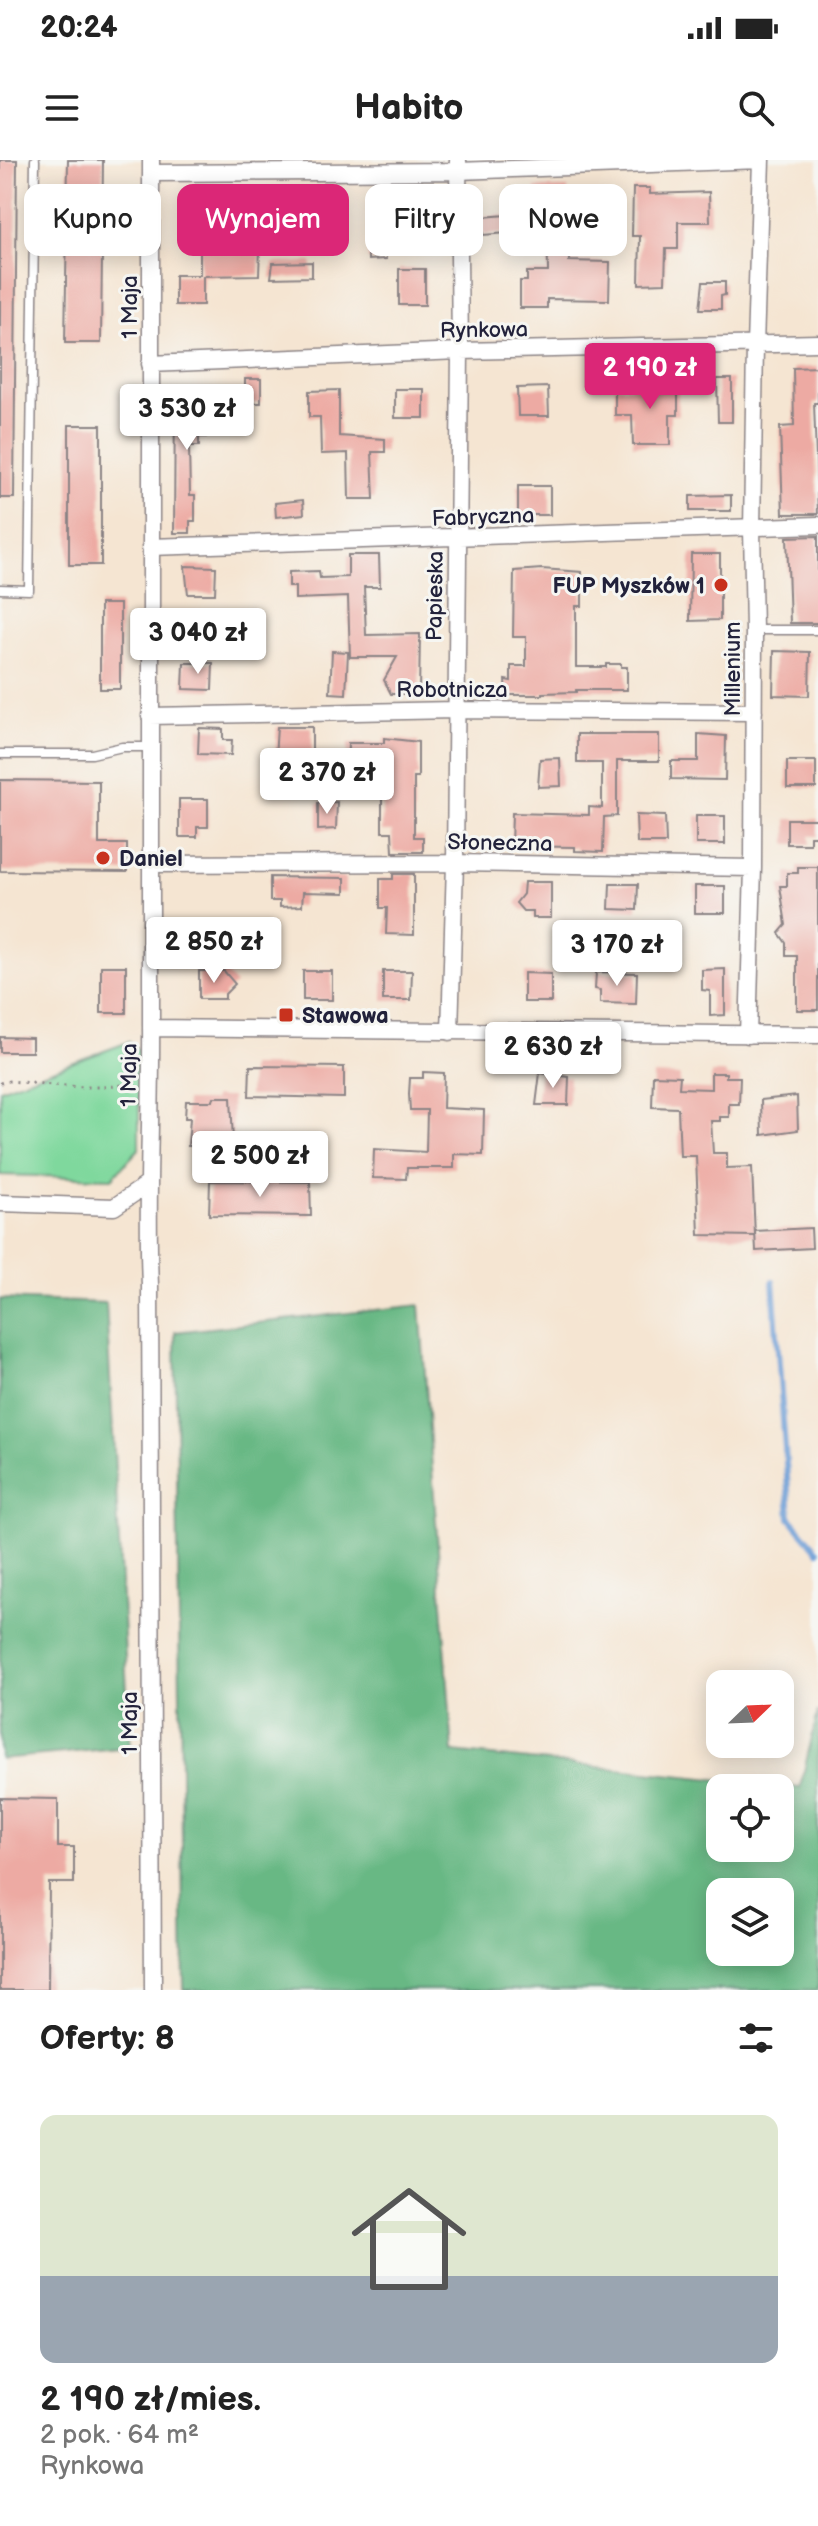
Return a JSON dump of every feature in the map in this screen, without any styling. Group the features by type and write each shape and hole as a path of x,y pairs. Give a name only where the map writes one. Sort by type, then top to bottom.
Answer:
{"street":[{"path":"151,167 761,160"},
{"name":"Millenium","path":"748,1035 753,868 752,529 761,160"},
{"name":"Papieska","path":"450,1032 455,863 460,351 458,165"},
{"name":"1 Maja","path":"151,167 151,1028 148,1184 153,1990"},
{"name":"Rynkowa","path":"150,364 460,351 818,343"},
{"name":"Fabryczna","path":"150,547 818,525"},
{"name":"Robotnicza","path":"150,716 455,710 754,712"},
{"name":"Słoneczna","path":"149,864 455,863 753,868"},
{"path":"151,1028 818,1035"},
{"path":"0,1203 114,1207 148,1184"}],"lane":[{"path":"0,589 29,590 35,160"},
{"path":"754,630 818,630"},
{"path":"0,754 92,754 122,747 150,747"}],"path":[{"path":"0,1083 109,1087 150,1081"}],"green space":[{"path":"129,1042 139,1051 139,1149 112,1178 0,1175 0,1089"},
{"path":"0,1299 106,1303 130,1747 0,1759"},
{"path":"420,1305 453,1752 706,1778 706,1862 794,1862 794,1787 800,1788 818,1711 818,1990 184,1990 175,1332"}],"building":[{"path":"0,160 17,160 14,498 0,498"},
{"path":"68,160 103,160 103,184 68,184"},
{"path":"633,188 650,188 650,194 709,192 710,222 678,222 678,249 666,249 665,283 639,284 640,236 632,236"},
{"path":"499,216 499,234 483,235 483,217"},
{"path":"66,256 102,256 101,343 65,343"},
{"path":"200,256 260,256 259,275 203,276 203,305 175,305 175,275 200,275"},
{"path":"368,256 386,256 386,259 368,260"},
{"path":"548,256 569,256 569,261 610,262 609,300 547,299 547,308 520,308 520,281 527,281 527,272 548,272"},
{"path":"312,262 312,277 271,278 273,263"},
{"path":"399,269 425,269 425,305 399,305"},
{"path":"703,282 725,282 721,309 700,309"},
{"path":"818,367 818,403 814,403 818,514 783,514 780,427 794,426 793,368"},
{"path":"662,376 678,377 678,415 670,415 670,445 633,445 632,415 615,415 615,387 662,387"},
{"path":"245,379 261,379 261,403 245,403"},
{"path":"717,379 732,379 732,422 718,422"},
{"path":"548,387 549,416 518,416 517,388"},
{"path":"395,389 424,389 424,418 395,418"},
{"path":"339,390 339,436 385,439 385,452 372,452 374,499 349,499 348,453 321,454 320,417 309,417 309,391"},
{"path":"175,392 204,392 204,400 211,401 210,420 205,420 206,437 199,437 199,446 189,446 190,495 195,495 195,521 190,521 190,533 174,533"},
{"path":"69,425 101,425 101,565 69,565"},
{"path":"518,486 550,486 550,515 518,515"},
{"path":"731,495 731,511 690,511 690,496"},
{"path":"303,500 304,514 276,517 275,503"},
{"path":"818,536 818,623 790,623 787,537"},
{"path":"691,554 720,554 720,620 690,621"},
{"path":"348,555 379,555 380,587 364,587 366,635 420,634 419,694 391,694 384,680 397,657 350,657 348,597 295,599 295,587 289,587 289,572 319,571 320,578 348,577"},
{"path":"185,566 216,567 215,594 188,594"},
{"path":"542,569 582,572 582,606 576,606 576,667 621,664 621,667 627,667 627,690 506,695 505,680 511,681 511,666 526,666 526,637 513,637 514,571"},
{"path":"100,604 120,604 120,689 100,689"},
{"path":"245,628 261,629 261,657 245,657"},
{"path":"332,651 348,652 346,694 330,693"},
{"path":"774,651 810,652 809,696 773,695"},
{"path":"184,663 213,663 212,690 183,689"},
{"path":"277,727 312,727 312,760 294,760 294,790 273,789"},
{"path":"199,728 223,729 223,740 232,740 231,755 198,754"},
{"path":"577,734 659,734 659,761 617,761 617,816 604,817 603,852 575,851 575,847 511,846 512,813 589,815 589,807 602,808 602,763 577,763"},
{"path":"698,734 726,736 725,780 671,779 671,761 698,761"},
{"path":"384,738 418,742 418,777 414,777 414,837 423,837 423,852 393,852 392,832 382,832 382,777 347,776 347,791 328,791 328,771 347,771 347,775 348,743 384,743"},
{"path":"560,758 561,786 538,787 540,759"},
{"path":"787,761 816,761 816,788 787,788"},
{"path":"0,780 99,781 99,844 127,844 127,872 0,871"},
{"path":"179,799 208,799 208,827 197,827 197,837 179,837"},
{"path":"337,802 336,829 318,830 318,803"},
{"path":"636,815 665,816 666,843 637,843"},
{"path":"696,816 725,816 725,844 696,844"},
{"path":"787,819 818,819 818,836 810,836 810,844 787,844"},
{"path":"798,867 818,867 818,1010 797,1010 797,956 786,956 786,943 779,933 786,925 780,886 787,886 787,873 798,873"},
{"path":"393,874 414,874 414,935 386,934 387,908 380,908 380,879 393,879"},
{"path":"270,877 345,878 345,893 303,892 302,906 280,907 280,901 270,901"},
{"path":"524,882 551,882 551,918 533,918 533,911 523,911 516,903 523,894"},
{"path":"610,884 638,884 637,910 609,909"},
{"path":"695,886 725,886 725,913 695,913"},
{"path":"101,966 126,966 126,1013 101,1013"},
{"path":"725,969 725,1015 710,1016 710,991 702,990 702,970"},
{"path":"199,971 224,971 235,984 225,994 225,999 199,999"},
{"path":"303,971 332,971 332,1000 303,1000"},
{"path":"383,971 412,971 411,1000 383,1000"},
{"path":"596,972 637,973 636,1004 600,1003 600,990 595,989"},
{"path":"524,973 551,974 551,1002 524,1002"},
{"path":"0,1037 32,1038 32,1052 0,1052"},
{"path":"250,1066 344,1067 344,1098 249,1096"},
{"path":"423,1072 444,1073 443,1108 484,1110 483,1155 454,1154 454,1168 407,1168 406,1179 373,1178 374,1149 426,1152 427,1110 410,1110 409,1094 410,1078 423,1078"},
{"path":"540,1073 569,1077 568,1105 536,1105"},
{"path":"711,1073 740,1077 739,1104 729,1104 729,1117 711,1121 713,1153 727,1153 727,1168 752,1167 755,1236 699,1235 696,1156 680,1156 678,1108 652,1107 653,1075 680,1076 679,1088 711,1089"},
{"path":"797,1096 798,1130 762,1135 761,1100"},
{"path":"214,1097 231,1097 233,1142 205,1142 205,1146 188,1146 190,1118 185,1118 186,1101 213,1101"},
{"path":"210,1181 310,1182 311,1216 209,1215"},
{"path":"811,1228 812,1248 756,1251 755,1231"},
{"path":"0,1798 58,1799 58,1847 74,1847 74,1883 49,1883 48,1990 0,1990"}],"waterway":[{"path":"773,1281 790,1518 818,1551"}],"place":[{"name":"FUP Myszków 1","path":"721,585"},
{"name":"Daniel","path":"103,858"},
{"name":"Stawowa","path":"286,1015"}]}
